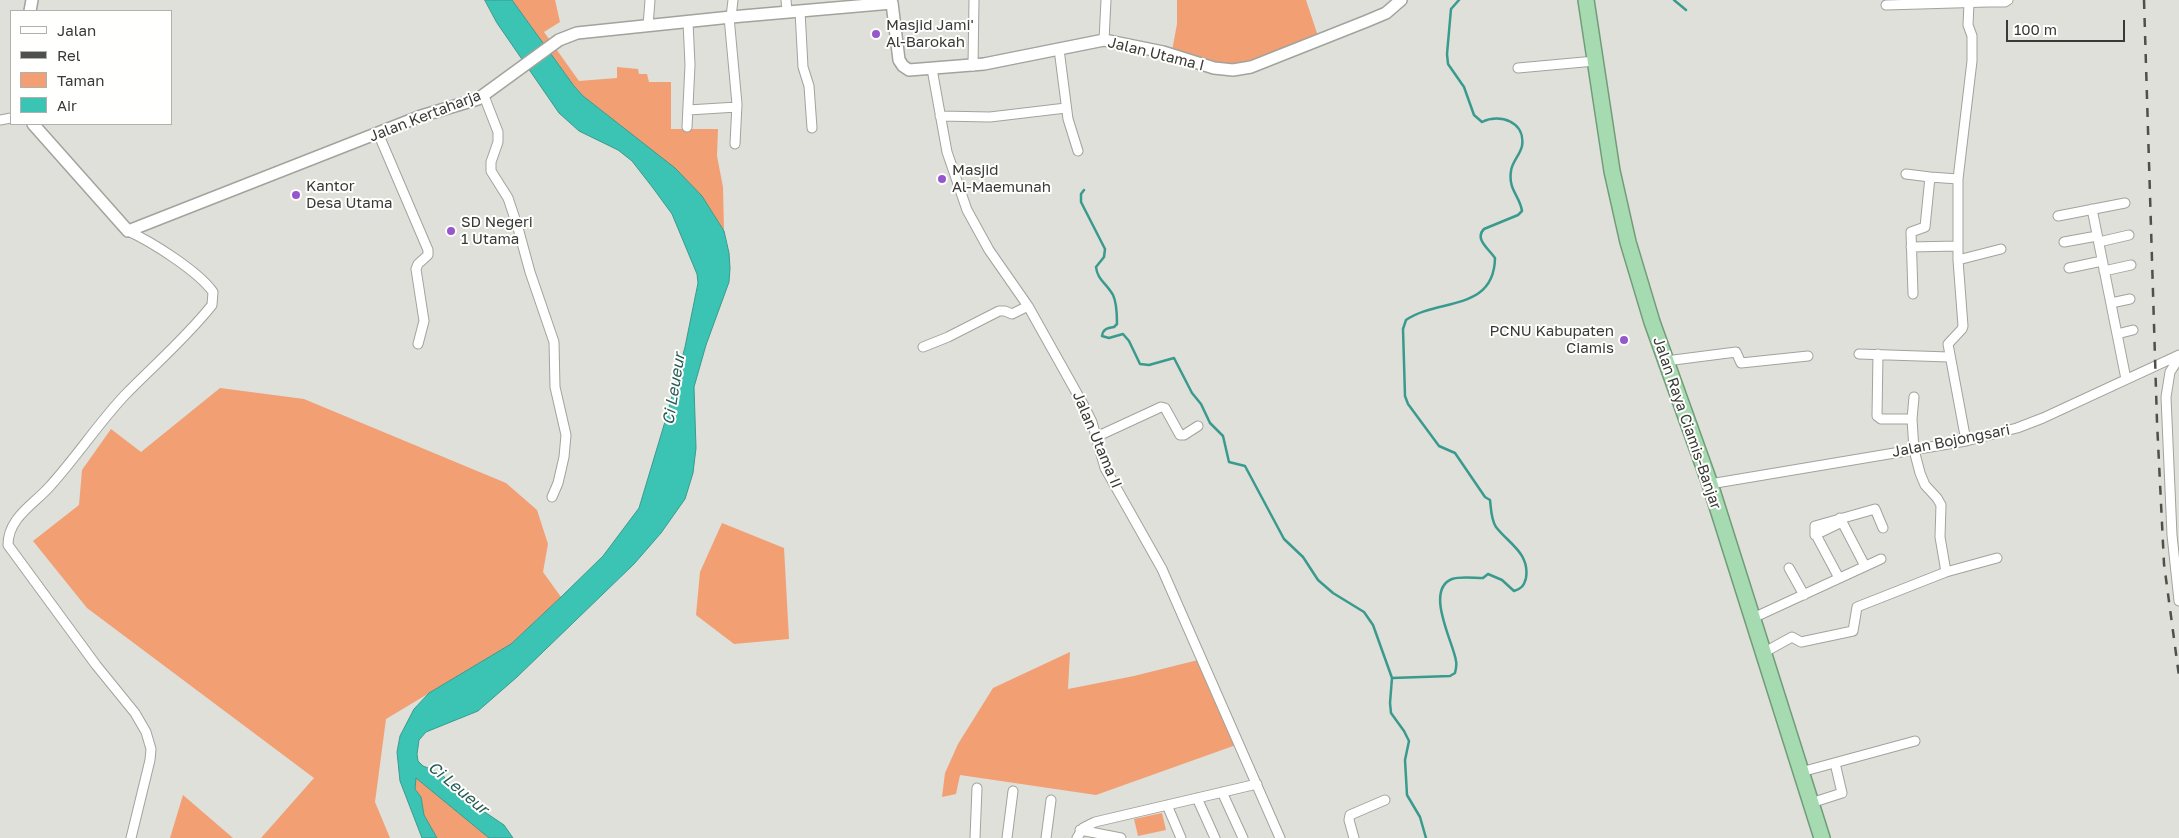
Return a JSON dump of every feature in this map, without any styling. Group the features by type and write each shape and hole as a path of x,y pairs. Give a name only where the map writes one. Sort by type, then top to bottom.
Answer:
{"highway":[{"name":"Jalan Raya Ciamis-Banjar","path":"1586,0 1612,171 1628,242 1644,298 1710,484 1822,838"}],"street":[{"path":"648,26 650,0"},
{"path":"733,0 730,17 737,107 735,144"},
{"path":"974,0 974,66"},
{"path":"1104,40 1106,0"},
{"name":"Jalan Utama I","path":"892,2 900,63 909,70 974,66 1104,40 1163,52 1214,68 1242,69 1367,22 1386,12 1401,0"},
{"path":"1886,5 2005,2 2008,0"},
{"name":"Jalan Kertaharja","path":"128,231 421,116 484,96 511,73 559,40 578,33 730,17 786,6 800,11 892,2"},
{"path":"1966,441 1949,356 1948,342 1963,326 1958,260 1958,179 1973,43 1971,30 1968,25 1969,3"},
{"path":"800,11 803,67 809,86 812,128"},
{"path":"687,127 690,48 688,22"},
{"path":"1059,49 1066,108 1078,151"},
{"path":"1518,68 1595,61"},
{"name":"Jalan Utama II","path":"932,69 950,162 967,210 1084,406 1109,475 1162,569 1280,838"},
{"path":"484,96 498,137 491,162 491,171 508,198 530,272 554,342 555,387 566,441 562,470 552,498"},
{"path":"688,110 737,107"},
{"path":"940,116 990,117 1066,108"},
{"path":"33,125 128,231 143,238 196,275 213,292 212,305 114,407 50,487 28,506 14,522 8,536 8,545 11,552 61,614 96,665 135,713 146,732 150,749 150,760 131,838"},
{"path":"378,133 428,250 427,256 416,266 424,318 418,344"},
{"path":"1906,174 1958,179"},
{"path":"1913,294 1911,232 1924,228 1927,220 1930,177"},
{"path":"2058,216 2125,203"},
{"path":"2092,209 2126,379"},
{"path":"2064,242 2129,235"},
{"path":"1911,247 1958,246"},
{"path":"1958,260 2001,249"},
{"path":"2069,268 2131,264"},
{"path":"2110,303 2130,299"},
{"path":"922,347 948,337 999,311 1013,314 1026,307"},
{"path":"2117,334 2133,330"},
{"path":"1666,361 1736,352 1741,363 1808,356"},
{"path":"1859,354 1949,356"},
{"path":"1878,354 1877,416 1881,419 1912,419"},
{"path":"2179,357 2170,372 2166,397 2172,535 2179,601"},
{"name":"Jalan Bojongsari","path":"1710,484 1966,441 2017,428 2179,357"},
{"path":"1914,397 1912,419 1914,450 1922,480 1941,505 1940,537 1946,572"},
{"path":"1096,437 1160,407 1165,408 1180,435 1184,435 1198,426"},
{"path":"1839,578 1816,535 1841,520 1876,509 1883,528"},
{"path":"1841,520 1865,566"},
{"path":"1763,653 1793,637 1801,642 1853,631 1858,607 1946,572 1997,558"},
{"path":"1753,618 1881,559"},
{"path":"1789,568 1804,595"},
{"path":"1801,772 1916,741"},
{"path":"1811,803 1842,793 1835,763"},
{"path":"1079,834 1095,822 1256,784"},
{"path":"975,838 977,788"},
{"path":"1007,838 1013,791"},
{"path":"1222,792 1243,838"},
{"path":"1197,798 1215,838"},
{"path":"1046,838 1051,800"},
{"path":"1354,838 1349,820 1350,815 1385,800"},
{"path":"1167,805 1181,838"},
{"path":"1079,834 1120,838"}],"green space":[{"path":"512,0 555,0 560,22 544,32 579,81 617,78 617,67 638,69 639,74 647,74 649,82 671,82 671,129 718,129 717,156 723,187 724,231 702,196 675,169 583,96"},
{"path":"1177,0 1306,0 1318,36 1250,63 1224,66 1172,51 1177,24"},
{"path":"220,388 304,399 506,483 537,510 548,544 543,572 561,597 511,644 386,719 375,802 390,838 261,838 314,778 87,608 33,541 79,505 82,470 111,429 141,452"},
{"path":"722,523 784,548 789,639 734,644 696,615 700,572"},
{"path":"1070,652 1068,689 1134,676 1198,660 1236,745 1096,795 960,775 956,794 942,797 945,773 958,744 993,688"},
{"path":"415,777 489,838 437,838 424,815 421,797 415,789"},
{"path":"183,795 233,838 170,838"},
{"path":"1162,813 1166,830 1138,836 1134,819"}],"water":[{"name":"Ci Leueur","path":"485,0 512,0 583,96 675,168 702,196 724,231 729,253 729,282 706,345 694,387 696,448 693,473 685,499 661,533 634,564 517,677 478,711 426,732 419,740 418,761 423,766 441,773 458,794 504,825 513,838 489,838 416,778 415,789 421,797 424,815 437,838 422,838 400,781 397,752 400,736 414,709 429,693 511,644 603,556 639,508 685,347 698,283 697,274 672,214 653,188 632,161 618,150 579,131 559,113 497,23"}],"waterway":[{"path":"1392,678 1450,676 1455,673 1456,661 1440,605 1444,585 1452,579 1463,577 1483,578 1488,574 1502,580 1514,591 1522,587 1526,578 1525,562 1521,555 1494,524 1490,500 1485,497 1455,453 1439,446 1408,404 1405,396 1403,329 1406,320 1419,313 1475,296 1485,287 1492,275 1495,258 1486,248 1481,233 1484,229 1518,215 1522,211 1511,183 1512,168 1522,146 1520,131 1516,125 1504,119 1489,119 1482,122 1474,115 1464,87 1448,64 1447,54 1451,9 1459,0"},
{"path":"1674,0 1686,10"},
{"path":"1084,190 1081,194 1081,202 1105,249 1104,257 1096,267 1097,271 1100,278 1111,291 1116,309 1117,324 1106,329 1102,336 1109,338 1123,334 1129,341 1140,364 1149,365 1174,358 1210,423 1223,436 1229,462 1245,466 1284,539 1303,557 1318,580 1333,593 1364,612 1373,625 1392,678 1391,713 1409,741 1405,760 1407,795 1420,817 1426,838"}],"railway":[{"path":"2144,0 2157,422 2164,564 2179,676"}],"place":[{"name":"Masjid Jami' Al-Barokah","path":"876,34"},
{"name":"Masjid Al-Maemunah","path":"942,179"},
{"name":"Kantor Desa Utama","path":"296,195"},
{"name":"SD Negeri 1 Utama","path":"451,231"},
{"name":"PCNU Kabupaten Ciamis","path":"1624,340"}]}
